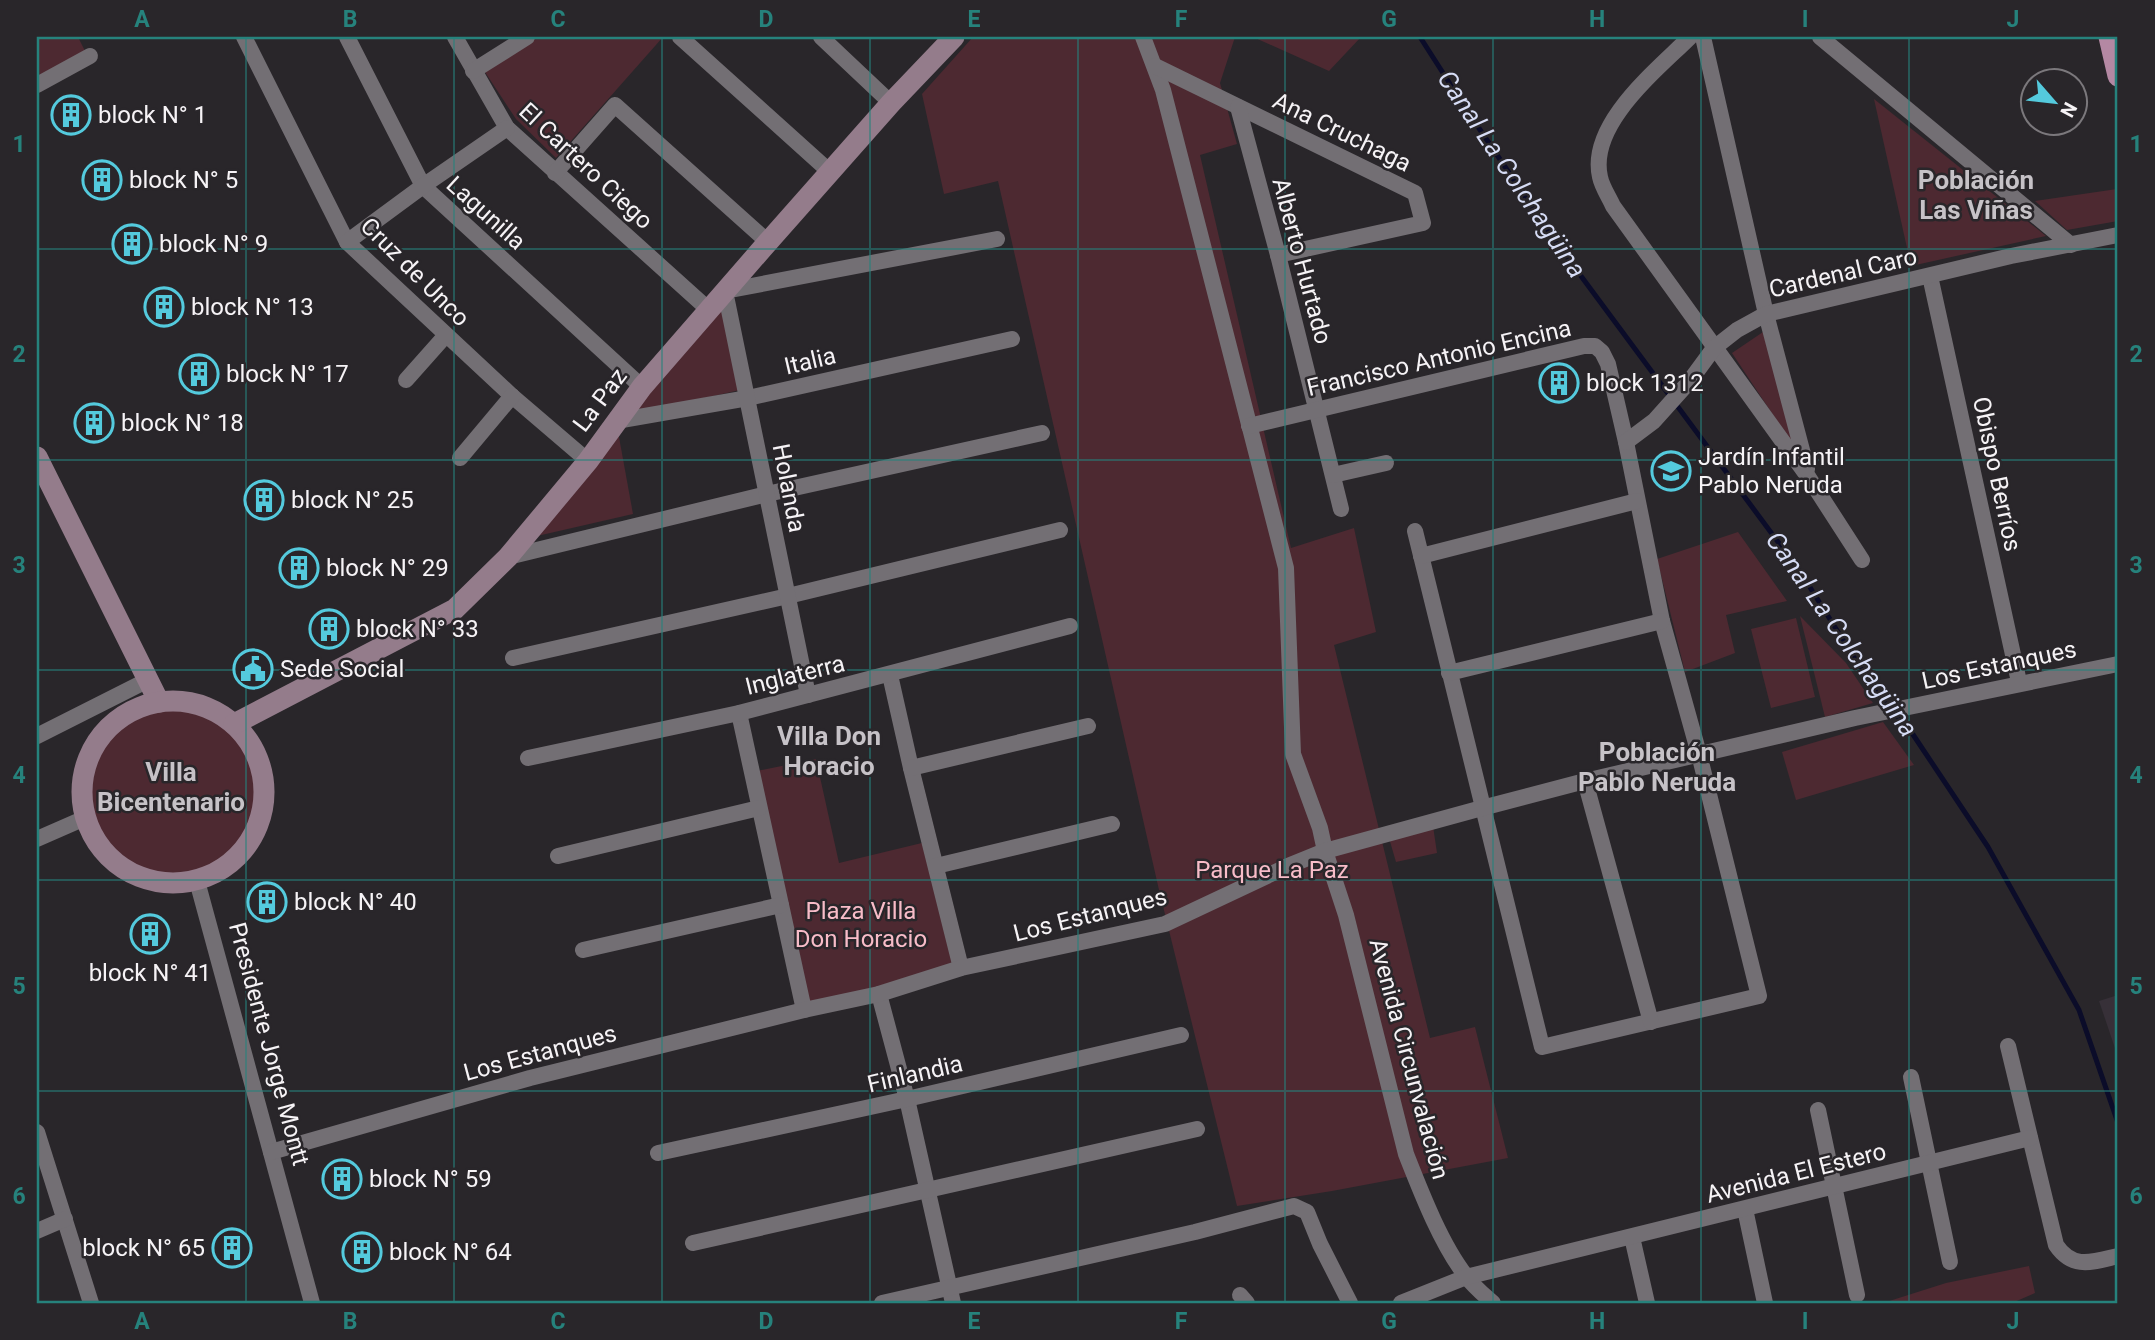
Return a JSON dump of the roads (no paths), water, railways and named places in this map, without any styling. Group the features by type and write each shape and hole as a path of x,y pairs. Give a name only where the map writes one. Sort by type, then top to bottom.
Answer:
{"main road":[{"path":"2109,37 2118,76"}],"street":[{"name":"Cruz de Unco","path":"244,37 347,242 512,396 588,461"},
{"name":"Lagunilla","path":"347,37 423,186 642,387"},
{"name":"El Cartero Ciego","path":"455,37 507,128 709,310"},
{"path":"473,71 527,37"},
{"path":"680,37 830,172"},
{"path":"821,37 891,103"},
{"name":"La Paz","path":"234,724 455,609 508,557 588,461 642,387 891,103 954,37"},
{"name":"Avenida Circunvalación","path":"1143,37 1163,90 1286,568 1293,754 1320,828 1346,915 1406,1154 1433,1216 1466,1276 1493,1303"},
{"path":"1690,37 1640,88 1607,130 1601,147 1600,177 1614,206 1810,478 1862,560"},
{"path":"1703,37 1766,314 1810,478"},
{"path":"1820,37 2071,245"},
{"path":"37,86 90,56"},
{"path":"1155,66 1238,107"},
{"path":"555,173 615,105 768,242"},
{"name":"Ana Cruchaga","path":"1238,107 1415,193 1423,223 1278,255"},
{"name":"Alberto Hurtado","path":"1238,107 1341,509"},
{"path":"347,242 507,128"},
{"name":"Cardenal Caro","path":"1626,442 1654,421 1689,382 1714,348 1737,330 1766,314 2011,256 2118,235"},
{"path":"725,291 997,239"},
{"name":"Obispo Berríos","path":"1930,276 2019,682"},
{"name":"Holanda","path":"725,291 808,695"},
{"path":"407,380 446,335"},
{"name":"Italia","path":"616,421 748,398 1012,339"},
{"name":"Francisco Antonio Encina","path":"1248,426 1584,346 1595,346 1602,352 1608,364 1626,442 1662,621 1699,754 1759,996 1651,1022"},
{"path":"460,458 512,396"},
{"path":"508,557 767,494 1042,433"},
{"path":"37,457 159,702"},
{"path":"1333,475 1386,463"},
{"path":"1421,556 1637,501"},
{"path":"513,658 788,596 1060,530"},
{"path":"1415,531 1542,1047 1651,1022 1585,781"},
{"path":"1450,673 1662,621"},
{"name":"Inglaterra","path":"528,758 739,713 1070,626"},
{"name":"Los Estanques","path":"271,1152 530,1078 879,994 961,968 1164,924 1325,851 1482,808 1855,718 2019,682 2118,664"},
{"path":"890,675 961,968"},
{"path":"37,736 148,680"},
{"path":"179,701 218,712 234,724 253,748 263,777 263,807 253,836 234,860 197,880 178,884 148,880 120,867 99,845 85,818 82,795 84,771 93,750 109,727 132,711 159,702 179,701"},
{"path":"739,713 804,1010"},
{"path":"911,768 1088,726"},
{"path":"558,856 759,808"},
{"path":"37,839 85,818"},
{"path":"936,866 1112,824"},
{"name":"Presidente Jorge Montt","path":"197,880 312,1303"},
{"path":"583,950 781,905"},
{"path":"879,994 907,1099 951,1296"},
{"name":"Finlandia","path":"658,1153 907,1099 1181,1035"},
{"path":"2008,1046 2056,1245 2064,1256 2077,1262 2118,1256"},
{"path":"1911,1077 1950,1262"},
{"path":"1818,1110 1857,1295"},
{"path":"692,1242 1197,1129"},
{"path":"37,1132 91,1303"},
{"name":"Avenida El Estero","path":"1401,1303 1466,1276 2030,1138"},
{"path":"882,1303 951,1296 1294,1206 1307,1212 1350,1303"},
{"path":"1745,1209 1765,1303"},
{"path":"37,1231 65,1219"},
{"path":"1632,1237 1647,1303"}],"waterway":[{"name":"Canal La Colchagüina","path":"1420,37 1558,245 1801,573 1877,694 1912,733 1988,847 2079,1010 2118,1123"}],"place":[{"name":"block N° 1","path":"71,115"},
{"name":"block N° 5","path":"102,180"},
{"name":"block N° 9","path":"132,244"},
{"name":"block N° 13","path":"164,307"},
{"name":"block N° 17","path":"199,374"},
{"name":"block 1312","path":"1559,383"},
{"name":"block N° 18","path":"94,423"},
{"name":"Jardín Infantil Pablo Neruda","path":"1671,471"},
{"name":"block N° 25","path":"264,500"},
{"name":"block N° 29","path":"299,568"},
{"name":"block N° 33","path":"329,629"},
{"name":"Sede Social","path":"253,669"},
{"name":"block N° 40","path":"267,902"},
{"name":"block N° 41","path":"150,934"},
{"name":"block N° 59","path":"342,1179"},
{"name":"block N° 65","path":"232,1248"},
{"name":"block N° 64","path":"362,1252"}],"district":[{"name":"Población Las Viñas","path":"1976,195"},
{"name":"Villa Don Horacio","path":"829,751"},
{"name":"Población Pablo Neruda","path":"1657,767"},
{"name":"Villa Bicentenario","path":"171,787"}],"park label":[{"name":"Parque La Paz","path":"1272,870"},
{"name":"Plaza Villa Don Horacio","path":"861,925"}]}
